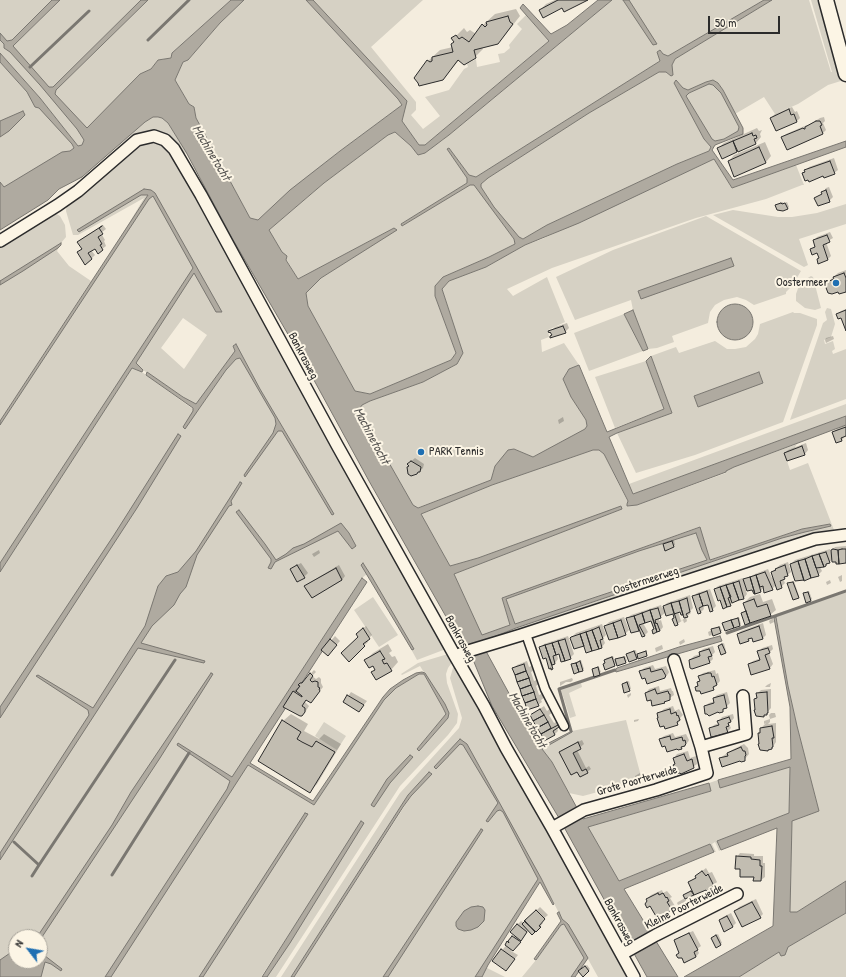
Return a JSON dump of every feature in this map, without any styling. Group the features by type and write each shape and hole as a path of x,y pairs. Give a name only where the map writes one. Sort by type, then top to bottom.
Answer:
{"street":[{"path":"826,0 846,74"},
{"name":"Bankrasweg","path":"0,240 58,205 78,191 137,140 154,136 165,140 174,149 337,445 460,654 484,706 506,748 556,826 626,952 634,977"},
{"name":"Oostermeerweg","path":"460,654 526,634 815,539 846,535"},
{"path":"526,634 545,690 564,726"},
{"name":"Grote Poorterweide","path":"556,826 584,810 656,790 707,773 701,747 674,660"},
{"path":"701,747 746,734 743,696"},
{"name":"Kleine Poorterweide","path":"626,952 737,894"}],"shaded area":[{"path":"0,0 52,0 12,40 13,46 60,0 141,0 53,87 49,87 55,93 56,90 148,0 231,0 172,53 171,58 158,60 151,69 140,74 84,140 82,145 78,146 40,98 0,53"},
{"path":"244,0 306,0 402,105 340,151 258,220 250,218 196,118 194,107 189,104 175,80 183,62 188,60 220,23"},
{"path":"313,0 423,0 371,47 416,102 416,110 411,115 423,129 440,116 425,97 449,90 464,69 468,67 467,64 476,59 477,67 500,62 498,54 504,53 510,48 509,45 522,29 517,24 526,15 549,41 425,145 419,145 402,121 406,101"},
{"path":"612,0 623,0 651,42 628,0 764,0 668,56 663,54 660,50 657,52 660,61 476,177 469,175 449,148 447,149 467,178 467,183 401,224 402,226 470,185 475,185 514,239 515,244 443,277 435,296 456,353 451,360 370,394 355,391 308,306 306,293 321,278 396,230 394,228 298,279 269,230 324,183 388,135 395,132 411,146 418,155 443,140"},
{"path":"772,0 809,0 832,72 811,0 822,0 844,80 828,85 798,104 775,114 764,97 735,114 723,90 718,83 713,80 688,90 683,88 679,83 674,83 704,139 711,147 709,151 677,164 547,225 525,238 519,238 494,207 481,187 481,184 589,113 659,72 666,72 671,76 672,65 675,59"},
{"path":"0,62 72,144 74,149 0,190"},
{"path":"709,84 713,85 721,93 739,127 739,131 724,139 715,141 712,140 686,96 689,93"},
{"path":"153,117 162,118 168,123 186,152 183,158 152,133 104,163 102,161 145,122"},
{"path":"145,139 164,144 172,153 446,649 417,660 372,578 364,569 367,574 362,578 242,762 314,805 384,700 396,688 419,674 424,674 446,714 417,749 419,751 448,718 449,713 420,666 402,675 401,674 418,663 448,654 453,661 446,674 447,683 458,714 457,723 448,735 400,786 276,977 264,977 327,876 261,977 0,977 0,572 132,368 142,372 197,412 226,370 236,359 240,358 334,514 260,389 236,345 233,347 235,351 196,405 143,370 135,363 194,272 193,268 0,563 0,425 94,282 144,198 78,235 73,235 66,211 67,203","holes":["183,318 207,335 184,369 161,348"]},
{"path":"714,159 732,188 796,165 804,185 766,199 696,218 552,268 507,289 513,296 547,277 565,322 548,330 549,337 541,340 542,352 564,343 579,365 569,369 563,379 571,397 586,420 587,426 578,434 533,457 514,449 495,466 491,480 417,508 413,505 359,410 362,405 370,401 423,382 457,364 463,353 442,289 449,281 486,267 525,245 542,239"},
{"path":"846,204 846,224 799,239 808,265 804,267 713,215 733,210 778,217 792,217 817,213"},
{"path":"55,213 60,216 65,225 66,237 57,251 69,266 91,281 0,421 0,244 50,214"},
{"path":"706,216 801,271 786,294 754,305 737,297 724,300 715,305 710,312 708,323 672,336 674,342 657,348 648,349 633,310 631,300 575,320 556,277 613,250"},
{"path":"811,276 813,277 821,308 815,310 805,308 796,301 796,294 800,283"},
{"path":"827,308 831,309 835,324 831,337 824,340 825,344 833,341 835,349 832,351 833,354 846,349 846,399 790,420 823,323 827,320 825,312"},
{"path":"793,312 817,319 817,325 783,422 695,455 636,473 617,433 672,413 651,356 676,347 679,353 715,341 727,349 746,347 755,339 758,334 760,324","holes":["759,372 763,383 694,396"]},
{"path":"624,314 643,351 589,371 574,333"},
{"path":"646,361 664,409 615,428 595,377"},
{"path":"846,404 846,416 633,494 629,484"},
{"path":"797,444 787,461 790,470 808,463 834,530 773,549 770,547 681,576 679,579 530,625 528,630 481,642 516,628 782,538 830,524 802,529 709,560 699,527 502,598 510,625 482,636 454,574 622,509 622,506 478,558 450,566 421,514 492,485 593,450 599,450 604,454 628,502 628,506 637,505 726,473 725,471 734,467"},
{"path":"696,533 707,561 515,624 506,599 639,551"},
{"path":"846,591 846,881 797,912 790,912 792,820 819,811 788,686 776,614"},
{"path":"373,597 398,635 379,647 354,610"},
{"path":"456,665 631,977 598,977 588,959 575,977 522,977 561,925 569,924 562,919 541,878 485,967 505,977 294,977 411,796 431,774 408,795 291,977 281,977 400,793 459,728 462,718 450,678 453,668"},
{"path":"581,683 582,687 569,693 576,716 570,718 561,690"},
{"path":"626,720 642,780 583,796 569,793 552,762 541,749 572,731"},
{"path":"324,722 346,736 337,750 315,736"},
{"path":"790,767 789,813 718,841 721,850 719,851 715,842 712,844 716,852 714,852 710,844 619,881 588,827 711,791 709,783 718,780 720,788"},
{"path":"846,913 846,977 739,977 779,952"}],"water":[{"name":"Machinetocht","path":"52,0 60,0 13,46 49,87 53,87 141,0 148,0 56,90 55,94 87,128 140,74 151,69 158,60 171,58 172,53 231,0 244,0 220,23 188,60 183,62 175,80 189,104 194,107 196,118 250,218 258,220 290,190 402,105 306,0 313,0 407,101 402,121 419,145 425,145 549,41 520,8 523,4 551,34 567,25 598,0 612,0 449,135 425,153 418,155 411,146 395,132 388,135 324,183 269,230 282,252 287,256 286,260 298,279 394,228 397,230 321,278 306,293 308,306 355,391 370,394 451,360 456,353 435,296 435,286 443,277 515,244 514,239 474,185 470,185 402,226 401,224 467,183 467,178 447,149 449,148 469,175 476,177 660,61 657,52 660,50 663,54 668,56 764,0 772,0 675,59 672,65 673,75 671,76 666,72 659,72 589,113 488,178 481,184 481,187 494,207 519,237 523,239 547,225 677,164 709,151 711,147 704,139 674,83 676,80 683,88 688,90 713,80 718,83 723,90 743,128 743,134 715,145 712,150 733,180 846,141 846,147 732,188 714,159 579,223 525,245 486,267 449,281 442,289 463,353 457,364 423,382 370,401 362,405 359,410 413,505 418,508 491,480 495,466 508,450 514,449 533,457 585,429 587,426 586,420 571,397 563,379 569,369 579,365 607,432 664,409 646,361 651,356 672,413 609,437 633,494 846,416 846,425 637,505 627,506 628,501 604,454 599,450 593,450 492,485 421,514 450,566 478,558 621,506 622,509 454,574 482,635 510,625 502,598 700,527 710,560 802,529 830,524 831,526 782,538 516,628 481,642 511,697 541,747 572,731 542,749 552,762 583,819 709,783 711,791 588,827 619,881 710,844 714,852 624,889 678,977 647,977 559,818 492,706 467,645 457,636 369,481 303,360 232,238 186,152 168,123 162,118 158,117 153,117 145,122 82,177 59,189 48,200 0,230 0,182 4,187 62,152 70,151 74,148 39,108 35,107 27,92 0,62 0,53 40,98 78,146 82,145 84,140 77,129 40,85 10,52 4,48 4,44 0,40 0,33 7,41 12,40","holes":["709,84 713,85 721,93 739,127 738,131 724,139 715,141 712,139 686,96 689,93","696,533 707,560 515,624 506,599 639,551"]},
{"path":"623,0 629,0 657,44 653,45"},
{"path":"23,111 25,115 9,131 0,137 0,121"},
{"path":"144,189 151,190 155,193 222,312 216,312 194,273 136,363 143,370 142,372 132,368 0,572 0,563 193,268 153,196 149,199 0,425 0,421 148,195 141,195 79,232 77,230"},
{"path":"61,243 58,248 0,285 0,281"},
{"path":"731,258 734,266 641,299 638,291"},
{"path":"735,304 748,309 753,322 748,335 735,340 722,335 717,322 722,309"},
{"path":"633,310 648,349 643,351 624,314"},
{"path":"236,344 260,389 334,514 332,515 282,431 278,431 245,477 244,475 273,433 276,424 275,418 240,358 236,359 226,370 185,429 183,427 193,411 193,408 146,375 147,372 183,397 196,404 235,351 233,346"},
{"path":"759,372 763,383 698,407 694,396"},
{"path":"178,434 181,436 137,508 0,718 0,707 114,535"},
{"path":"240,482 242,483 231,501 232,505 229,506 197,555 186,587 174,605 152,626 141,643 205,661 204,663 138,648 0,860 0,853 89,715 88,710 36,676 38,675 93,708 145,626 158,586 166,576 178,572 196,551"},
{"path":"239,510 276,560 293,548 304,544 341,523 349,533 356,546 352,549 338,531 275,562 271,569 268,568 271,559 236,512"},
{"path":"363,563 414,649 412,650 361,565"},
{"path":"362,578 367,582 250,763 313,801 383,697 390,689 403,680 416,673 425,673 445,704 449,713 448,718 419,751 417,749 446,714 424,674 419,674 396,688 384,700 314,805 248,765 111,977 105,977 227,789 230,781 177,745 178,743 232,777"},
{"path":"776,617 788,686 819,811 792,821 790,912 797,912 846,881 846,913 788,947 785,955 781,956 779,952 739,977 684,977 773,926 777,828 721,850 717,841 789,813 790,767 720,788 718,780 791,759 790,707 774,618"},
{"path":"720,636 722,641 616,672 615,670 617,668 679,647"},
{"path":"211,673 213,674 160,758 47,929 42,929 112,825 131,792"},
{"path":"460,739 467,744 554,904 553,905 540,882 482,977 475,977 538,879 503,812 500,810 497,811 488,822 486,821 498,803 463,745 460,744 436,769 434,767"},
{"path":"410,755 413,757 390,783 374,807 371,805 387,779"},
{"path":"429,772 432,774 411,796 403,807 294,977 291,977 408,795"},
{"path":"305,813 308,814 203,977 199,977"},
{"path":"361,821 364,823 290,943 267,977 262,977"},
{"path":"481,829 483,830 388,977 383,977"},
{"path":"471,907 483,907 485,910 484,921 478,927 471,930 464,931 458,929 456,922 464,911"},
{"path":"559,912 562,919 568,924 588,958 575,977 571,977 584,958 564,924 561,925 536,960 534,959 561,921 557,913"},
{"path":"8,954 8,969 43,969 41,977 0,977 0,960"},
{"path":"48,958 62,969 61,971 48,963"}],"building":[{"path":"558,0 588,0 564,12 562,8 543,18 539,10"},
{"path":"508,16 510,22 513,24 498,44 474,50 476,58 464,65 458,60 443,80 419,86 414,78 427,60 430,62 432,61 432,57 453,52 451,44 454,42 451,38 456,35 459,39 462,37 469,42 482,24 485,27 487,25 486,22"},
{"path":"789,109 791,115 794,114 797,122 776,131 770,118"},
{"path":"816,121 820,121 823,134 787,150 781,137 803,128 805,129 805,127"},
{"path":"752,133 753,136 756,135 757,138 754,139 756,144 738,152 733,141"},
{"path":"733,141 737,152 722,159 717,148"},
{"path":"759,147 766,163 734,177 728,161"},
{"path":"830,161 835,174 824,178 823,176 809,182 808,180 805,181 802,173 805,172 804,170"},
{"path":"826,190 830,202 818,206 814,198"},
{"path":"785,203 788,209 783,211 777,210 775,205"},
{"path":"102,226 99,228 103,234 98,237 102,244 100,245 103,250 98,254 95,249 88,253 92,259 85,265 77,252 82,249 77,242"},
{"path":"827,235 830,242 823,245 828,260 818,264 817,259 819,258 817,253 812,255 810,249 815,247 813,240"},
{"name":"Oostermeer","path":"844,273 846,278 846,292 839,294 838,292 832,294 828,293 825,285 827,282 834,279 833,277"},
{"path":"846,310 846,331 841,318 838,319 836,314"},
{"path":"563,326 566,333 550,338 552,335 548,331"},
{"path":"846,427 846,436 841,438 842,441 836,443 832,432"},
{"path":"802,446 805,455 787,461 784,453"},
{"path":"411,461 421,467 420,472 411,476 408,474 407,467 409,466 407,464"},
{"path":"672,541 674,547 665,551 663,544"},
{"path":"846,549 846,563 839,564 838,550"},
{"path":"831,550 838,550 839,564 832,562"},
{"path":"826,552 830,563 826,564 824,567 819,554"},
{"path":"819,554 824,567 816,568 812,556"},
{"path":"812,556 819,576 811,578 805,559"},
{"path":"805,559 811,578 804,581 798,561"},
{"path":"798,561 804,580 795,581 790,564"},
{"path":"297,565 305,578 297,582 290,569"},
{"path":"785,565 788,576 784,577 785,579 780,581 782,588 777,590 771,572"},
{"path":"336,568 342,580 312,598 304,586"},
{"path":"765,572 773,590 764,593 763,586 760,587 756,575"},
{"path":"756,575 761,592 755,594 750,577"},
{"path":"750,577 755,594 752,590 747,591 743,579"},
{"path":"739,581 744,599 739,600 733,583"},
{"path":"793,582 799,598 793,600 787,583"},
{"path":"733,583 739,600 732,603 726,585"},
{"path":"726,585 731,597 728,598 731,606 727,607 720,587"},
{"path":"720,587 727,607 723,609 720,600 718,601 714,589"},
{"path":"707,591 713,611 710,612 708,605 703,606 699,594"},
{"path":"808,592 811,601 806,603 803,593"},
{"path":"699,594 703,606 699,608 701,613 698,614 692,596"},
{"path":"687,598 690,612 686,614 688,617 684,618 679,601"},
{"path":"754,599 757,607 767,604 771,616 750,623 743,603"},
{"path":"679,601 683,615 681,615 680,612 674,614 671,603"},
{"path":"671,603 678,625 675,626 672,619 674,618 673,614 666,616 663,606"},
{"path":"658,608 661,618 655,620 660,631 657,632 650,610"},
{"path":"650,610 657,632 653,634 652,630 654,629 651,621 645,623 642,613"},
{"path":"746,611 750,623 745,625 741,613"},
{"path":"642,613 645,623 639,625 645,636 642,637 634,616"},
{"path":"634,616 639,631 631,633 626,618"},
{"path":"738,618 740,626 734,628 731,620"},
{"path":"621,620 626,635 618,638 613,623"},
{"path":"731,620 734,628 725,631 722,623"},
{"path":"613,623 618,638 609,640 604,626"},
{"path":"759,626 763,639 753,642 752,638 748,639 749,641 740,644 737,634"},
{"path":"599,627 603,639 600,640 602,648 599,649 592,630"},
{"path":"719,627 721,633 713,636 711,629"},
{"path":"363,628 370,639 363,644 365,646 349,662 341,653 358,637 356,634"},
{"path":"592,630 599,649 592,651 586,632"},
{"path":"586,632 592,651 586,653 580,634"},
{"path":"580,634 584,646 574,649 570,638"},
{"path":"330,639 337,645 328,656 321,650"},
{"path":"565,639 571,659 565,661 558,641"},
{"path":"558,641 565,661 561,662 559,654 556,655 552,643"},
{"path":"552,643 556,655 553,656 555,664 552,665 545,645"},
{"path":"722,644 726,653 721,655 718,646"},
{"path":"545,645 553,669 551,670 551,668 549,669 546,658 543,659 539,647"},
{"path":"768,648 770,653 765,655 770,669 751,675 748,664 760,660 757,651"},
{"path":"709,649 712,656 708,657 710,663 692,669 690,668 689,660 700,656 699,652"},
{"path":"380,651 385,659 382,660 384,664 387,663 392,671 376,680 371,672 375,670 373,666 369,668 364,660"},
{"path":"634,651 637,659 629,662 626,654"},
{"path":"646,651 647,656 638,659 637,654"},
{"path":"612,657 615,666 605,670 603,664 605,663 604,660"},
{"path":"624,657 626,663 617,666 615,659"},
{"path":"580,661 583,671 579,672 576,663"},
{"path":"576,663 579,672 574,674 571,664"},
{"path":"524,664 526,671 515,675 512,668"},
{"path":"598,667 600,675 594,677 592,669"},
{"path":"650,668 651,672 662,669 666,676 665,678 647,684 645,678 642,679 639,671"},
{"path":"526,671 529,678 517,682 515,675"},
{"path":"310,673 313,676 310,680 312,682 318,682 320,691 311,703 306,700 302,706 305,708 305,712 302,716 300,716 283,707 293,691 302,697 296,691 300,686 298,685 302,683"},
{"path":"711,673 712,677 714,676 717,685 713,687 714,690 701,694 700,691 696,691 695,687 698,686 697,682 700,681 698,676"},
{"path":"529,678 531,685 520,689 517,682"},
{"path":"627,682 630,691 624,693 622,684"},
{"path":"531,685 534,692 522,696 520,689"},
{"path":"655,689 657,694 668,691 670,694 670,700 664,702 665,703 652,706 651,700 647,701 645,693"},
{"path":"534,692 536,699 525,703 522,696"},
{"path":"767,692 768,713 767,715 764,715 764,717 756,716 754,710 754,699 757,698 756,693"},
{"path":"347,695 364,705 359,712 343,702"},
{"path":"724,695 727,708 723,709 723,712 718,712 709,716 705,714 704,706 714,703 713,698"},
{"path":"536,699 539,706 527,710 525,703"},
{"path":"540,709 544,715 533,721 530,715"},
{"path":"670,709 671,714 676,712 680,720 677,722 678,725 665,729 664,726 660,727 657,713"},
{"path":"544,715 548,722 537,728 533,721"},
{"path":"729,717 731,722 728,723 729,726 726,727 728,733 711,737 709,728 719,725 717,721"},
{"path":"282,720 301,732 297,739 312,747 316,741 335,752 310,793 258,761"},
{"path":"548,722 551,728 541,734 537,728"},
{"path":"558,725 559,727 553,731 555,735 544,741 541,734"},
{"path":"772,726 774,738 772,738 772,749 768,751 760,750 758,744 758,733 760,733 760,728"},
{"path":"670,736 671,740 682,737 683,741 685,740 685,746 681,747 682,749 667,752 665,746 662,747 659,739"},
{"path":"578,742 581,749 573,753 582,771 586,769 588,773 580,777 577,772 571,775 559,752"},
{"path":"741,747 743,751 745,751 745,761 740,761 722,767 719,758 728,756 727,753"},
{"path":"684,754 687,761 692,759 694,768 681,774 673,775 671,768 674,767 673,765 675,764 673,758"},
{"path":"736,856 751,857 751,859 760,860 760,866 762,866 761,881 753,881 754,877 740,877 740,869 735,869"},
{"path":"702,871 706,876 708,874 714,886 711,888 712,891 708,893 706,890 694,895 688,882 696,878 695,876"},
{"path":"691,891 694,895 685,899 683,895"},
{"path":"658,893 659,895 663,893 666,898 667,897 669,901 667,902 672,910 657,918 650,906 647,908 645,904 647,901 646,899"},
{"path":"752,902 761,918 742,927 734,911"},
{"path":"536,910 545,919 539,926 541,927 536,932 524,921"},
{"path":"727,916 733,927 724,932 719,920"},
{"path":"525,921 535,932 532,935 522,924"},
{"path":"517,924 527,932 521,941 510,932"},
{"path":"689,933 698,950 694,952 696,957 684,963 682,958 678,958 676,955 679,953 674,940"},
{"path":"716,935 721,945 716,948 711,938"},
{"path":"512,936 521,942 513,951 505,945 507,941 509,943 508,941"},
{"path":"501,949 515,959 506,971 492,961"},
{"path":"585,966 589,971 583,977 578,971"}],"waterway":[{"path":"148,40 189,0"},
{"path":"30,67 89,11"},
{"path":"727,633 846,591"},
{"path":"39,865 175,660"},
{"path":"571,731 559,689 615,670"},
{"path":"112,875 189,753"},
{"path":"14,842 39,865 32,876"}],"place":[{"name":"Oostermeer","path":"836,283"},
{"name":"PARK Tennis","path":"421,452"}]}
